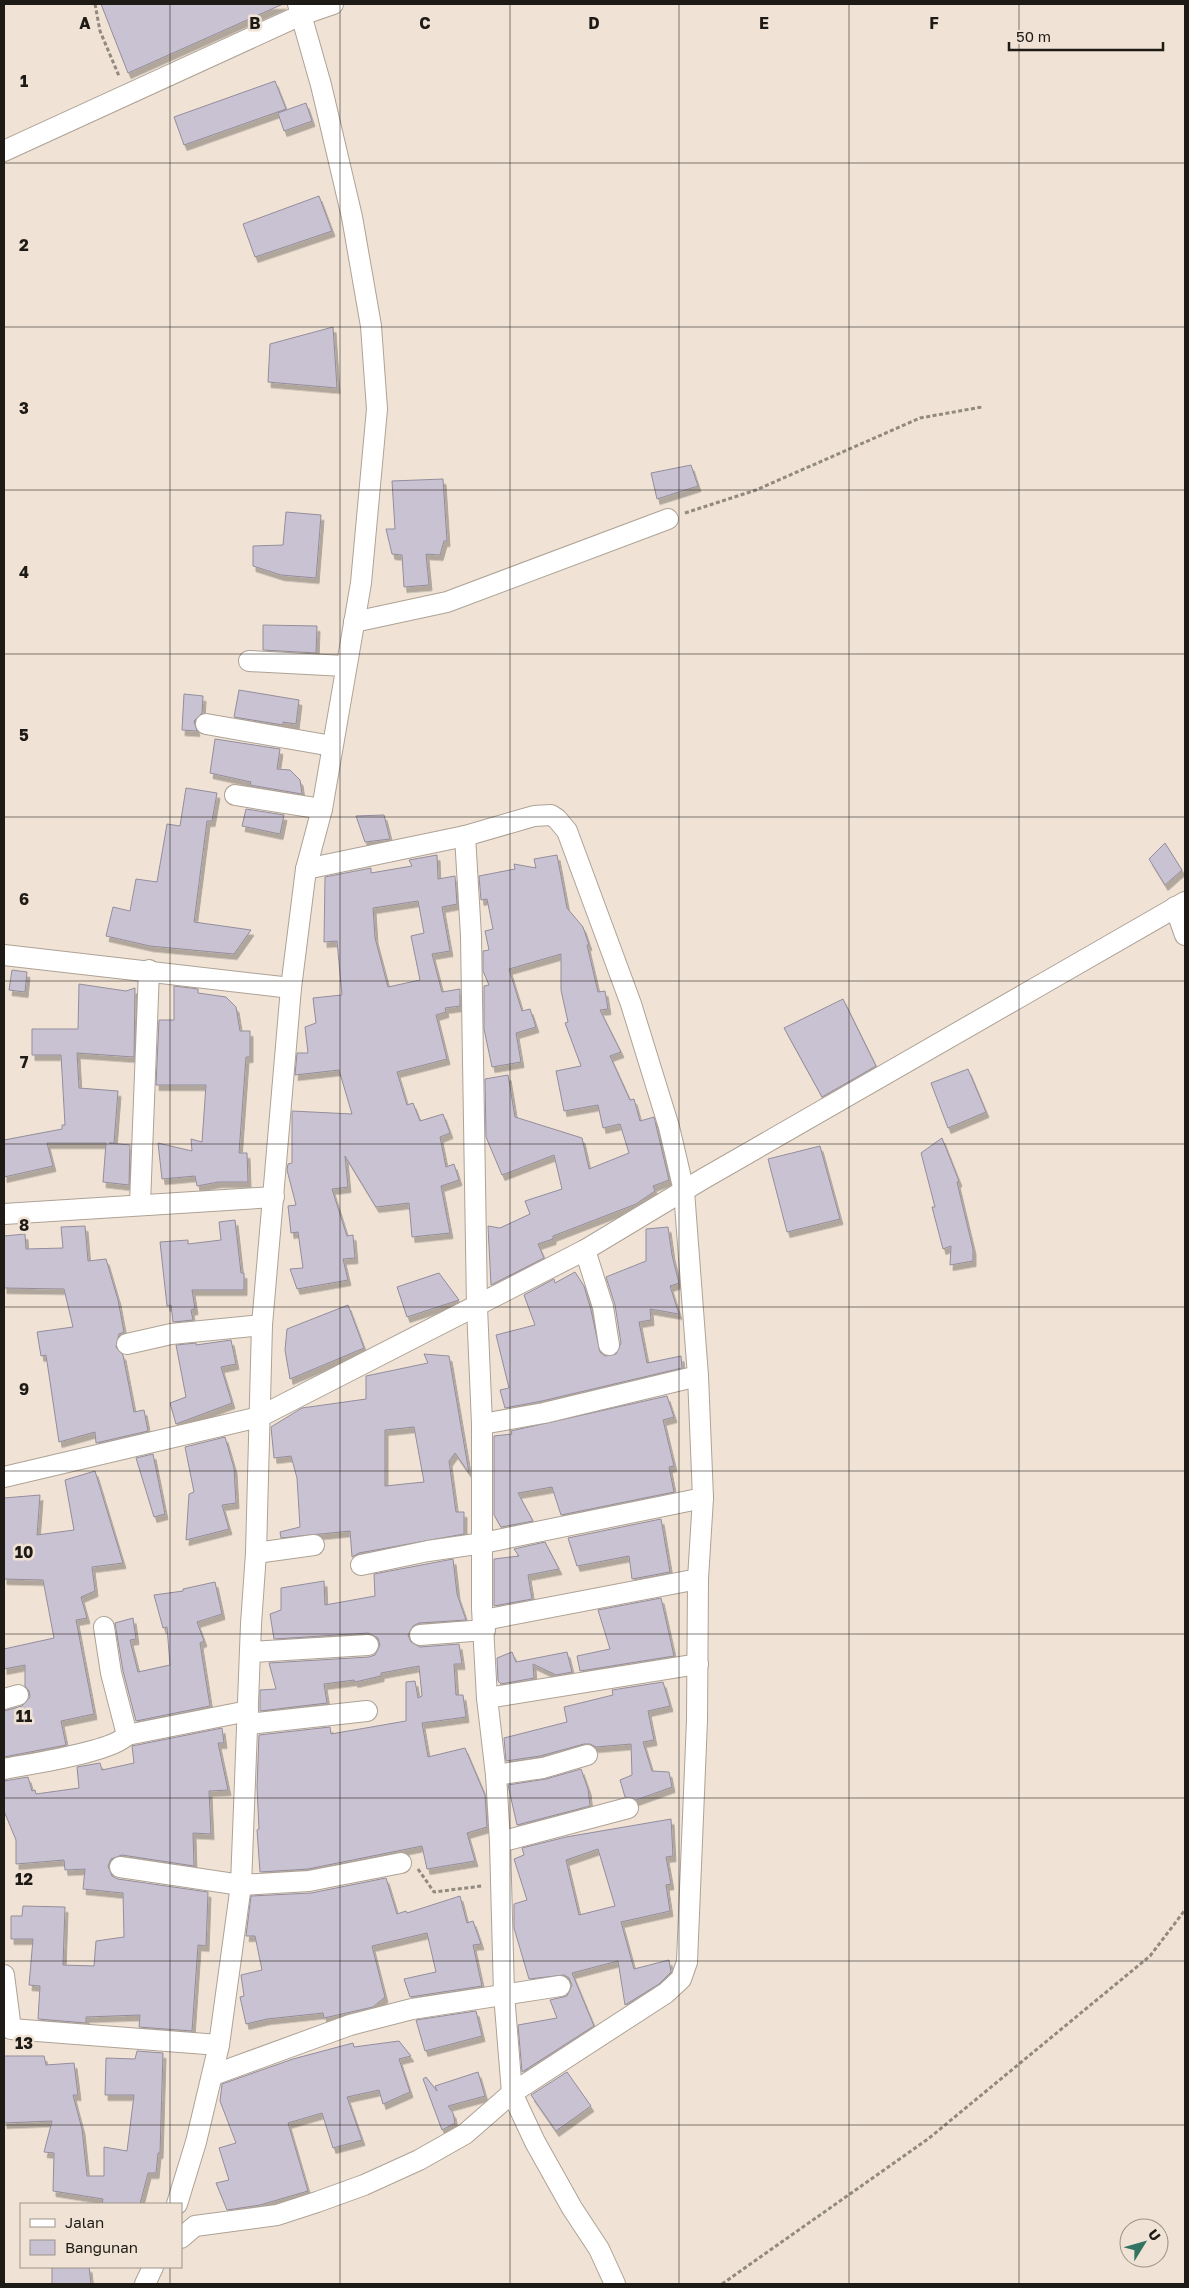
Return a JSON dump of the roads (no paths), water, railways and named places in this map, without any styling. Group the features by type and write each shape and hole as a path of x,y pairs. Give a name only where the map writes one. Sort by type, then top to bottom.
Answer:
{"street":[{"path":"4,151 127,95 300,9 333,4"},
{"path":"179,2198 219,2045 241,1885 252,1652 251,1624 256,1553 262,1325 291,988 306,870 322,808 345,666 361,583 370,507 377,409 371,326 352,217 321,84 300,9"},
{"path":"354,622 447,602 668,519"},
{"path":"249,661 345,666"},
{"path":"206,724 332,746"},
{"path":"235,795 322,808"},
{"path":"182,2209 188,2232 278,2215 364,2185 419,2160 465,2134 512,2093 676,1986 685,1972 688,1944 698,1664 698,1578 703,1498 698,1376 684,1191 669,1128 631,1004 567,831 557,819 544,815 511,821 465,836 306,870"},
{"path":"465,836 474,1058 477,1307 482,1424 484,1625 487,1698 496,1775 500,1842 504,1994 512,2093 535,2142 572,2208 599,2249 616,2284"},
{"path":"4,1477 259,1417 585,1250 1180,905 1185,935"},
{"path":"4,955 149,970 291,988"},
{"path":"140,1204 149,970"},
{"path":"4,1214 274,1197"},
{"path":"585,1250 603,1307 610,1345"},
{"path":"127,1344 171,1334 262,1325"},
{"path":"482,1424 544,1413 698,1376"},
{"path":"362,1565 428,1551 483,1544 703,1498"},
{"path":"256,1553 314,1545"},
{"path":"420,1635 484,1625 698,1578"},
{"path":"104,1627 111,1673 127,1735"},
{"path":"252,1652 368,1645"},
{"path":"487,1698 698,1664"},
{"path":"4,1769 90,1751 122,1742 127,1735 248,1718 367,1711"},
{"path":"496,1775 542,1768 587,1754"},
{"path":"500,1842 628,1808"},
{"path":"120,1867 241,1885 309,1881 401,1863"},
{"path":"4,1976 7,2031 219,2045"},
{"path":"212,2075 350,2025 412,2009 560,1986"},
{"path":"145,2284 153,2268"}]}
